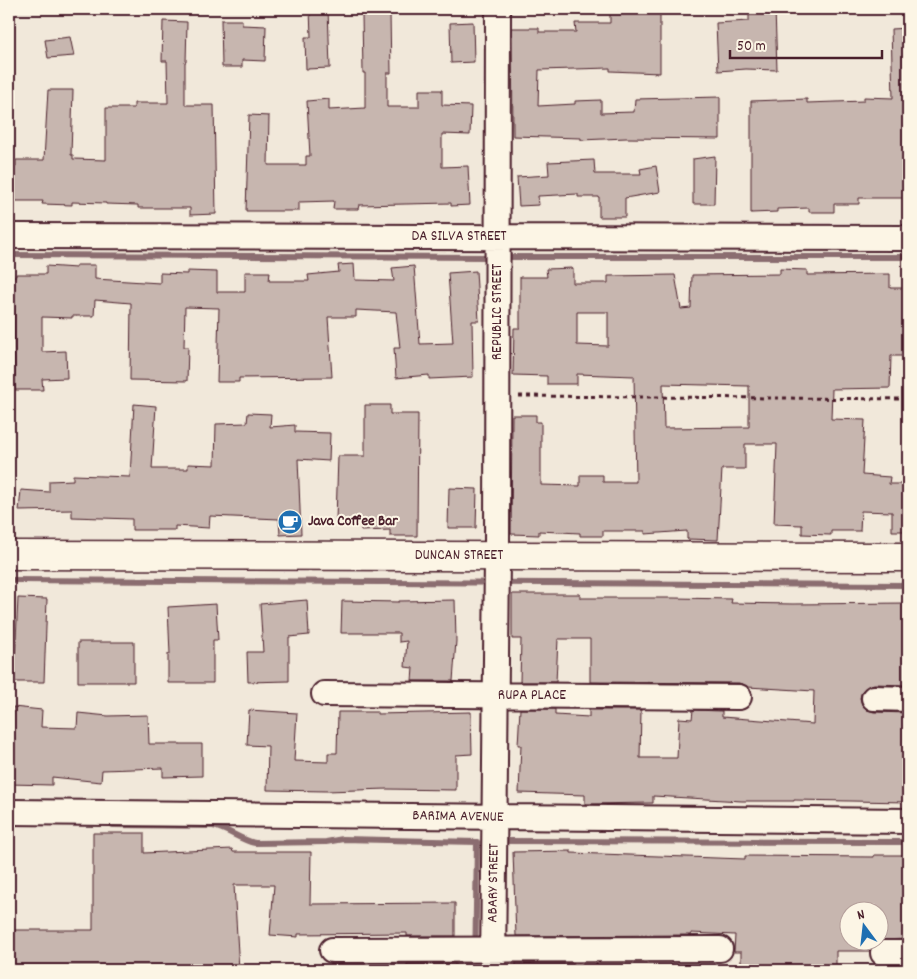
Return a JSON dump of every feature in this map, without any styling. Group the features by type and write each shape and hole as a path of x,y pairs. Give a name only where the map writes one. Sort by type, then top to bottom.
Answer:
{"street":[{"name":"REPUBLIC STREET","path":"497,562 498,9"},
{"name":"DA SILVA STREET","path":"9,236 498,240 908,238"},
{"name":"DUNCAN STREET","path":"9,556 497,562 908,557"},
{"name":"ABARY STREET","path":"485,955 494,851 497,562"},
{"name":"RUPA PLACE","path":"324,694 739,697"},
{"path":"874,698 908,699"},
{"name":"BARIMA AVENUE","path":"9,812 494,822 908,821"},
{"path":"332,950 485,955 720,950"},
{"path":"883,953 908,953"}],"path":[{"path":"498,395 908,399"}],"building":[{"path":"310,9 328,9 330,68 306,69 305,37 311,37"},
{"path":"610,9 660,9 660,73 610,71 610,68 539,70 538,106 575,104 575,101 601,100 601,113 634,112 635,99 720,97 720,139 626,138 581,140 581,138 513,136 512,28 539,28 539,32 576,32 575,23 610,23"},
{"path":"749,9 775,9 777,70 746,69 718,71 716,23 749,21"},
{"path":"362,14 390,14 391,73 387,73 387,107 419,107 419,90 442,90 442,105 471,106 470,135 442,134 442,167 468,166 470,205 451,206 451,203 359,205 358,209 333,209 334,201 299,202 299,211 246,211 249,115 269,116 268,165 306,165 306,156 310,156 307,101 329,99 329,110 365,108"},
{"path":"221,20 242,20 242,25 266,26 265,61 242,60 242,67 222,67"},
{"path":"163,21 187,22 185,105 214,105 216,214 190,215 190,208 138,208 138,205 106,203 72,202 72,205 42,204 43,201 9,201 9,167 16,167 16,160 44,160 48,90 73,90 71,155 73,155 73,159 106,160 106,108 134,108 134,103 168,103 167,61 162,61"},
{"path":"473,22 474,62 451,63 450,23"},
{"path":"908,28 908,198 859,198 859,204 834,204 834,212 809,212 809,208 777,209 777,212 751,213 751,101 807,99 807,103 864,101 864,97 893,98 891,29"},
{"path":"70,37 74,56 48,58 45,40"},
{"path":"715,156 714,204 693,204 693,159"},
{"path":"594,160 595,174 641,174 640,169 656,166 660,192 625,198 625,217 599,217 599,197 578,197 578,194 538,196 539,205 519,206 517,177 549,175 548,162"},
{"path":"354,264 355,280 394,281 392,268 414,266 420,344 453,343 448,273 476,271 479,321 472,321 473,377 429,379 429,375 396,378 394,348 400,348 396,312 356,310 356,317 328,317 332,377 239,378 239,382 217,382 219,308 185,307 184,347 188,347 187,381 130,380 131,303 95,300 94,316 72,316 72,318 42,317 42,352 66,351 67,378 42,379 43,390 15,390 14,307 9,307 9,276 16,276 16,274 46,274 46,266 76,268 76,265 95,265 95,279 160,283 160,273 187,274 187,271 217,272 217,292 245,292 245,272 270,272 269,281 309,281 308,275 339,272 338,265"},
{"path":"573,268 573,283 608,283 608,276 675,275 681,309 691,308 692,275 780,274 780,269 807,270 807,275 890,274 890,288 908,288 908,356 891,356 890,388 832,389 831,419 865,420 862,475 890,477 889,484 908,484 908,531 892,531 892,512 861,511 860,531 831,531 831,535 802,534 802,525 774,524 777,444 745,444 745,469 722,469 718,540 687,539 687,531 645,534 645,531 603,531 603,536 580,536 580,533 539,531 539,535 511,534 512,415 536,415 536,422 541,422 541,485 580,486 580,475 603,475 603,482 636,482 634,376 577,374 577,384 547,384 547,376 513,375 514,328 520,328 520,277 547,277 546,269","holes":["577,312 608,312 608,346 577,345","663,384 749,386 749,427 664,428"]},
{"path":"134,404 156,406 152,469 188,469 188,464 215,465 216,424 247,423 248,413 271,414 270,427 295,425 295,432 330,433 329,461 298,459 301,534 280,535 279,519 210,516 209,528 175,526 175,530 132,530 132,519 72,517 72,510 19,511 21,490 49,492 49,481 73,480 73,475 130,477"},
{"path":"365,405 390,405 390,414 418,414 417,536 390,536 390,530 361,531 361,520 336,520 338,456 365,456"},
{"path":"449,488 477,489 476,528 448,528"},
{"path":"512,594 580,594 580,598 732,599 731,603 908,603 908,685 874,684 862,691 860,698 862,705 867,710 908,713 908,802 742,801 653,796 653,803 585,804 585,795 519,793 521,745 518,745 520,709 555,709 555,715 589,717 589,710 641,710 640,758 677,758 679,718 692,719 693,710 722,711 722,717 813,724 814,691 748,687 739,683 590,682 590,639 558,639 556,682 520,682 521,639 512,639"},
{"path":"18,598 47,599 44,682 14,682"},
{"path":"307,600 309,635 289,637 289,681 248,682 247,652 263,652 260,604"},
{"path":"455,600 456,641 453,681 412,681 413,668 405,667 407,641 399,642 399,633 341,633 342,601 399,602"},
{"path":"216,604 218,640 213,640 213,683 168,683 168,654 170,654 168,607"},
{"path":"78,642 134,642 134,682 78,682"},
{"path":"13,707 42,710 41,727 77,728 78,713 108,716 148,715 149,744 202,744 202,776 163,777 163,768 102,770 101,782 52,777 52,785 9,784 9,725 12,725"},
{"path":"249,710 297,713 294,761 328,762 328,753 337,753 338,712 377,712 377,714 471,712 472,754 456,755 456,790 267,790 268,746 247,745"},
{"path":"93,833 144,833 144,853 232,849 233,852 311,852 310,904 455,903 455,936 407,936 407,933 298,934 298,937 270,935 274,885 234,885 239,970 9,970 9,930 93,930"},
{"path":"571,851 571,853 745,859 745,856 874,857 874,855 908,855 908,939 890,940 890,902 840,902 840,951 836,951 836,970 741,970 741,952 734,952 735,935 691,933 691,935 516,936 513,852"},
{"path":"455,963 455,970 407,970 407,964"},
{"path":"516,963 574,963 574,970 516,970"}],"waterway":[{"path":"9,255 492,257"},
{"path":"502,257 908,257"},
{"path":"9,580 908,585"},
{"path":"113,825 213,826 255,843 326,842 343,839 477,842 475,970"},
{"path":"500,841 908,842"}],"place":[{"name":"Java Coffee Bar","path":"290,522"}]}
